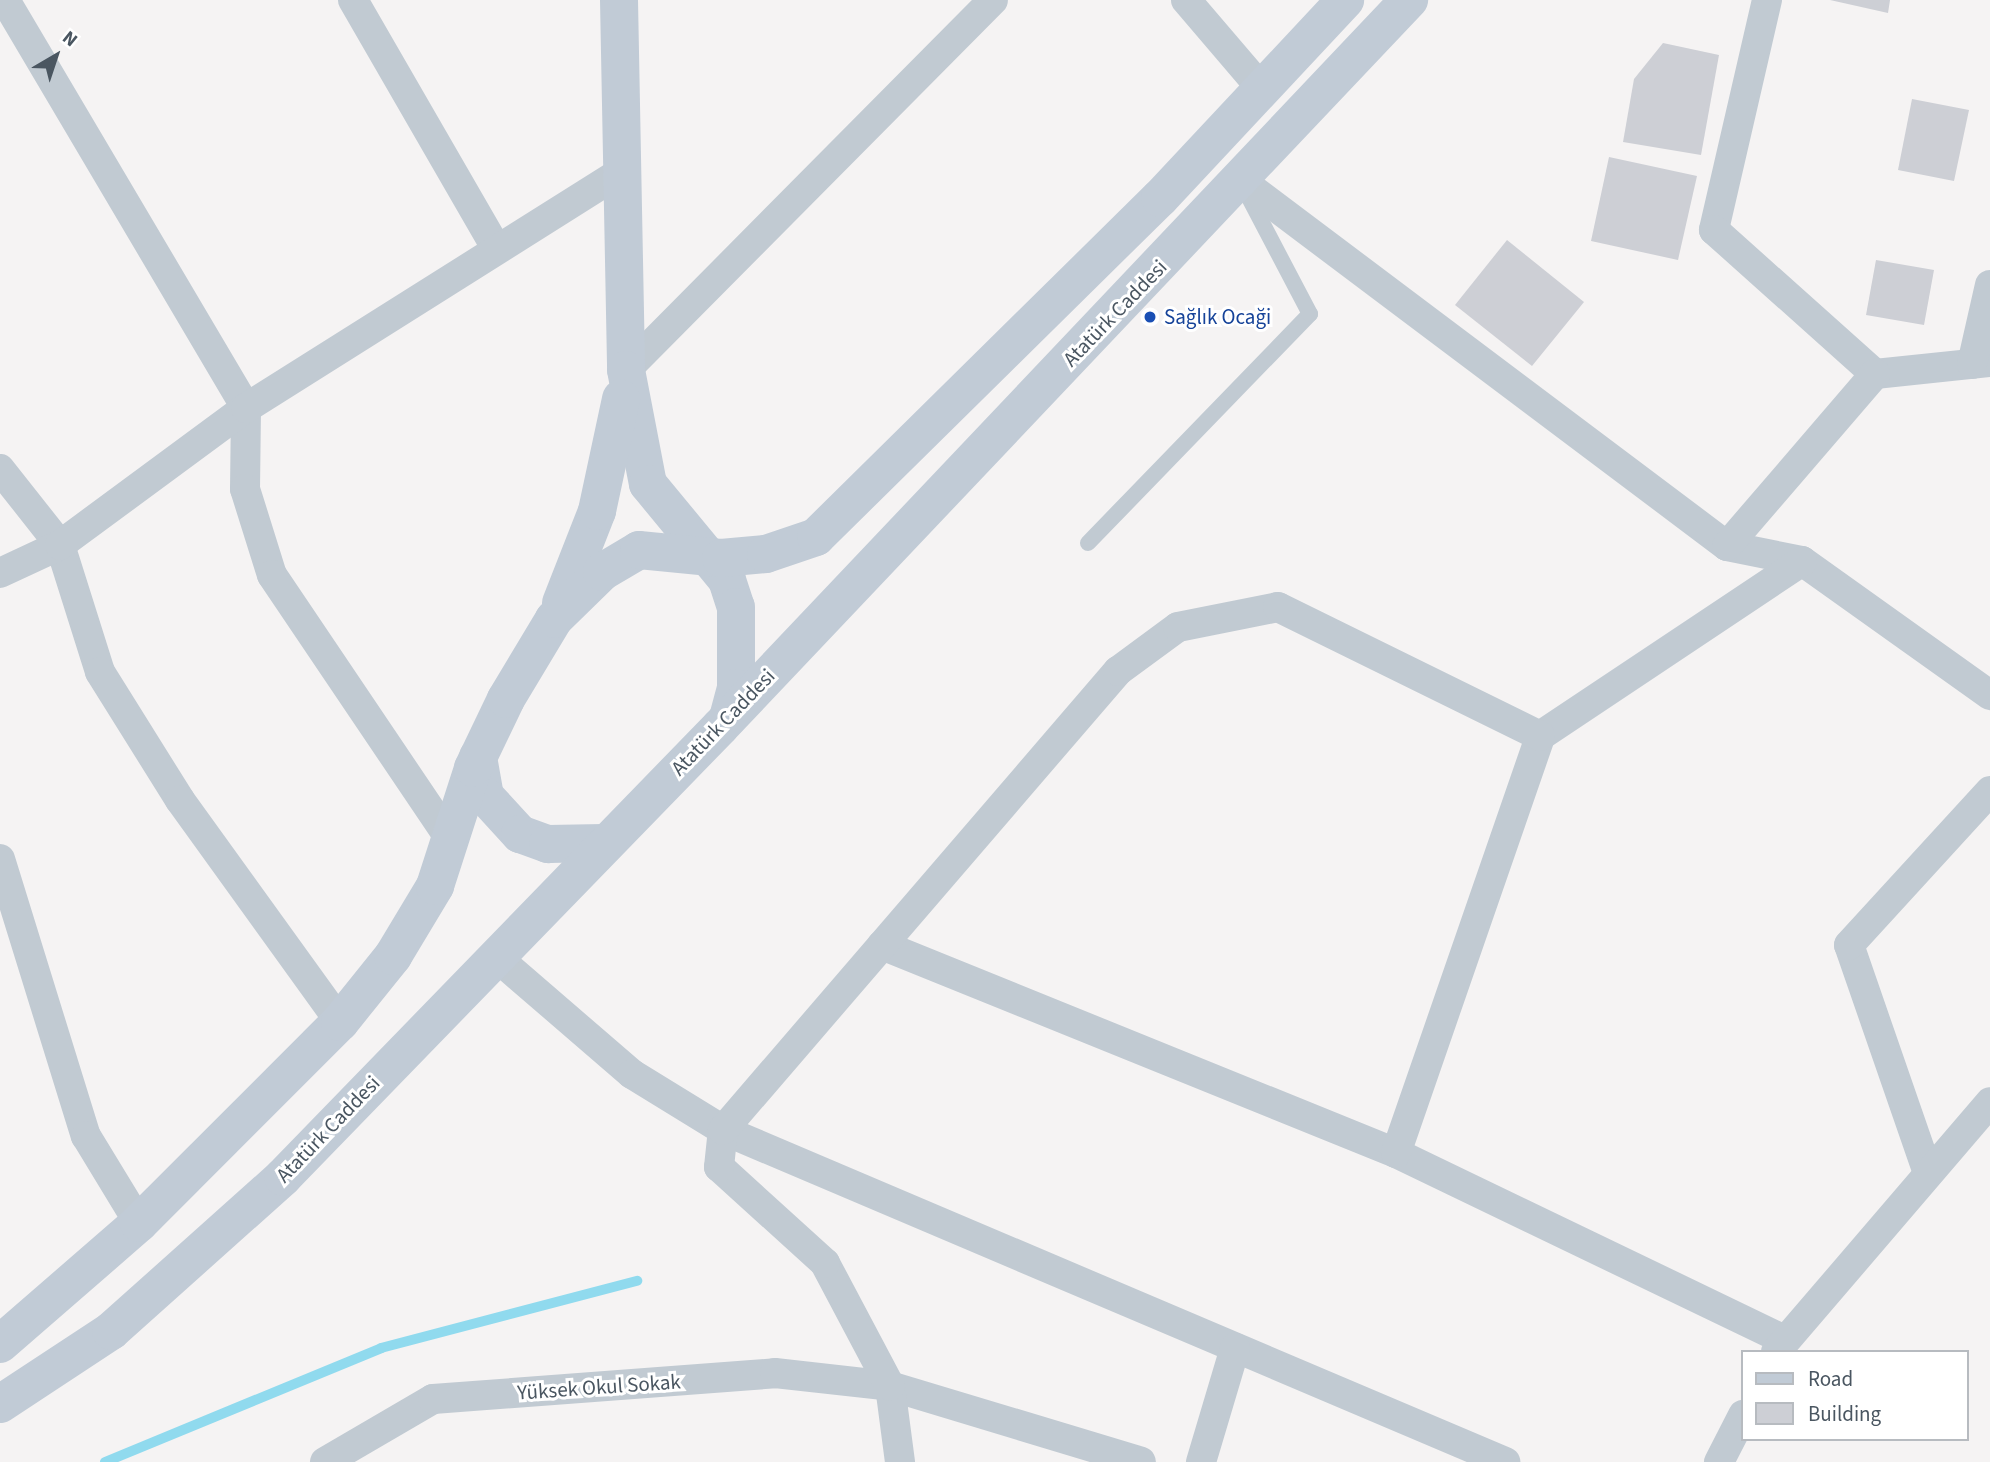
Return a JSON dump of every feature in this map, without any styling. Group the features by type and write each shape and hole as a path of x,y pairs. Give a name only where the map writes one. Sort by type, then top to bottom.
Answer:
{"main road":[{"path":"619,0 625,370 648,484 727,580 736,607 736,688 728,718"},
{"path":"554,619 602,572 639,551 706,555 766,554 816,537 1262,89 1345,0"},
{"name":"Atatürk Caddesi","path":"0,1404 111,1331 283,1177 494,955 728,718 1409,0"},
{"path":"0,1344 139,1223 340,1022 393,956 435,886 478,757 554,619 597,511 625,370"},
{"path":"478,757 485,796 520,834 548,844 604,842"}],"street":[{"path":"5,0 246,408 245,489 272,575 450,839"},
{"path":"353,0 495,246"},
{"path":"625,370 993,0"},
{"path":"1186,0 1262,89"},
{"path":"1767,0 1714,230 1875,374"},
{"path":"0,573 60,545 246,408 495,246 622,172"},
{"path":"1241,180 1727,546 1802,561 1990,695"},
{"path":"1727,546 1875,374 1981,363 1990,285"},
{"path":"0,469 60,545 100,672 180,800 340,1022"},
{"path":"1396,1153 1540,736 1802,561"},
{"path":"900,1462 890,1386 825,1263 719,1167 723,1129 1118,671 1178,627 1278,607 1540,736"},
{"path":"1928,1173 1849,945 1990,791"},
{"path":"0,859 86,1136 139,1223"},
{"path":"882,944 1396,1153 1780,1345 1990,1101"},
{"path":"494,955 632,1074 723,1129 1505,1462"},
{"path":"1201,1462 1235,1348"},
{"name":"Yüksek Okul Sokak","path":"332,1460 433,1399 775,1373 890,1386 1142,1462"},
{"path":"1718,1462 1742,1417"}],"lane":[{"path":"1088,543 1310,314 1241,180"}],"building":[{"path":"1830,0 1890,0 1888,13"},
{"path":"1663,43 1719,55 1701,155 1623,142 1634,79"},
{"path":"1912,99 1969,110 1954,181 1898,170"},
{"path":"1609,157 1697,176 1678,260 1591,241"},
{"path":"1507,240 1584,302 1532,366 1455,305"},
{"path":"1876,260 1934,270 1924,325 1866,315"}],"waterway":[{"path":"105,1462 381,1348 637,1281"}],"place":[{"name":"Sağlık Ocaği","path":"1150,317"}]}
